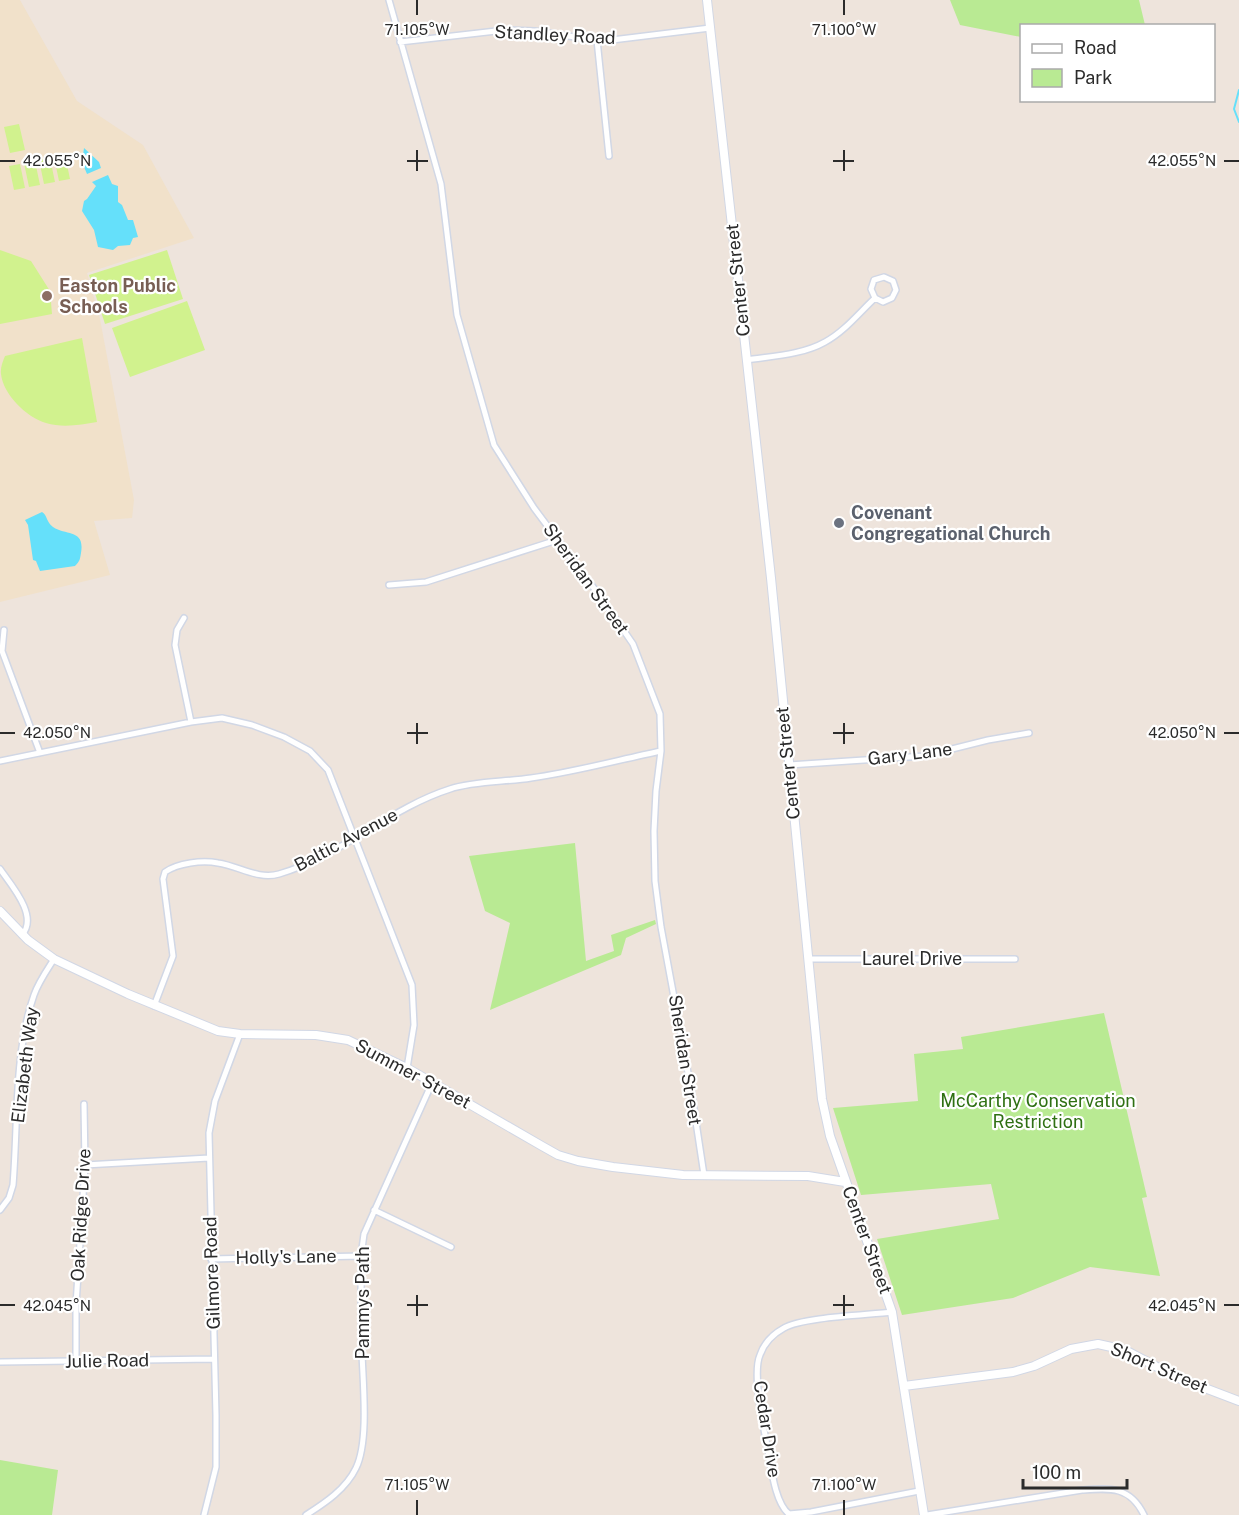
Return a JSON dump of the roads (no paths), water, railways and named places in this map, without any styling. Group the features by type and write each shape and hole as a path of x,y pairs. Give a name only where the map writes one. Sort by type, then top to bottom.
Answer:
{"main road":[{"name":"Center Street","path":"707,0 771,578 822,1099 830,1136 845,1182 892,1312 925,1515"},
{"name":"Summer Street","path":"0,911 22,935 54,959 154,1006 218,1031 240,1034 316,1035 348,1040 407,1068 558,1155 613,1167 683,1175 808,1176 845,1182"},
{"name":"Short Street","path":"904,1386 1013,1372 1035,1366 1071,1350 1098,1344 1125,1350 1176,1377 1239,1401"}],"street":[{"name":"Sheridan Street","path":"389,0 441,184 457,315 494,445 557,540 633,644 660,714 661,751 656,791 655,881 704,1175"},
{"name":"Standley Road","path":"400,42 491,31 520,30 597,40 626,39 710,28"},
{"path":"597,40 609,156"},
{"path":"884,277 893,281 896,290 892,298 883,302 875,298 871,289 874,280 884,277"},
{"path":"746,360 801,351 823,343 841,330 875,298"},
{"path":"389,585 426,582 557,540"},
{"path":"184,618 177,630 175,645 191,722"},
{"path":"4,630 2,651 40,753"},
{"path":"0,760 191,722 222,718 252,725 284,737 310,752 328,770 412,985 414,1025 407,1068"},
{"name":"Gary Lane","path":"789,765 924,756 988,740 1029,733"},
{"name":"Baltic Avenue","path":"154,1006 172,956 164,892 165,872 186,864 211,862 267,876 280,874 355,839 404,810 452,788 532,778 661,751"},
{"path":"0,869 24,906 27,924 22,935"},
{"name":"Laurel Drive","path":"808,958 1015,959"},
{"name":"Elizabeth Way","path":"0,1210 9,1198 13,1185 20,1076 27,1020 34,993 54,959"},
{"name":"Gilmore Road","path":"204,1515 216,1467 209,1158 211,1118 240,1034"},
{"name":"Pammys Path","path":"306,1515 339,1490 355,1470 360,1459 363,1423 361,1256 364,1234 432,1083"},
{"name":"Oak Ridge Drive","path":"76,1361 77,1293 85,1165 84,1104"},
{"path":"85,1165 209,1158"},
{"path":"374,1210 451,1247"},
{"name":"Holly's Lane","path":"211,1259 361,1256"},
{"name":"Cedar Drive","path":"892,1312 816,1320 786,1326 770,1338 759,1356 758,1372 765,1432 777,1495 783,1509 789,1514 811,1512 920,1491"},
{"name":"Julie Road","path":"0,1362 214,1359"},
{"path":"925,1515 1082,1490 1106,1489 1121,1491 1132,1497 1144,1515"}],"water":[{"path":"84,148 99,162 101,168 87,174 82,162"},
{"path":"108,175 112,184 118,186 118,202 122,205 128,220 133,220 138,237 133,238 130,245 118,246 113,250 98,247 94,230 82,211 84,201 96,186 92,182"},
{"path":"42,512 53,527 74,534 80,540 82,545 80,557 75,566 40,571 36,561 33,560 28,525 25,520"}],"waterway":[{"path":"1239,90 1234,109 1239,122"}],"place":[{"name":"Easton Public Schools","path":"47,296"},
{"name":"Covenant Congregational Church","path":"839,523"}],"park label":[{"name":"McCarthy Conservation Restriction","path":"1038,1111"}]}
